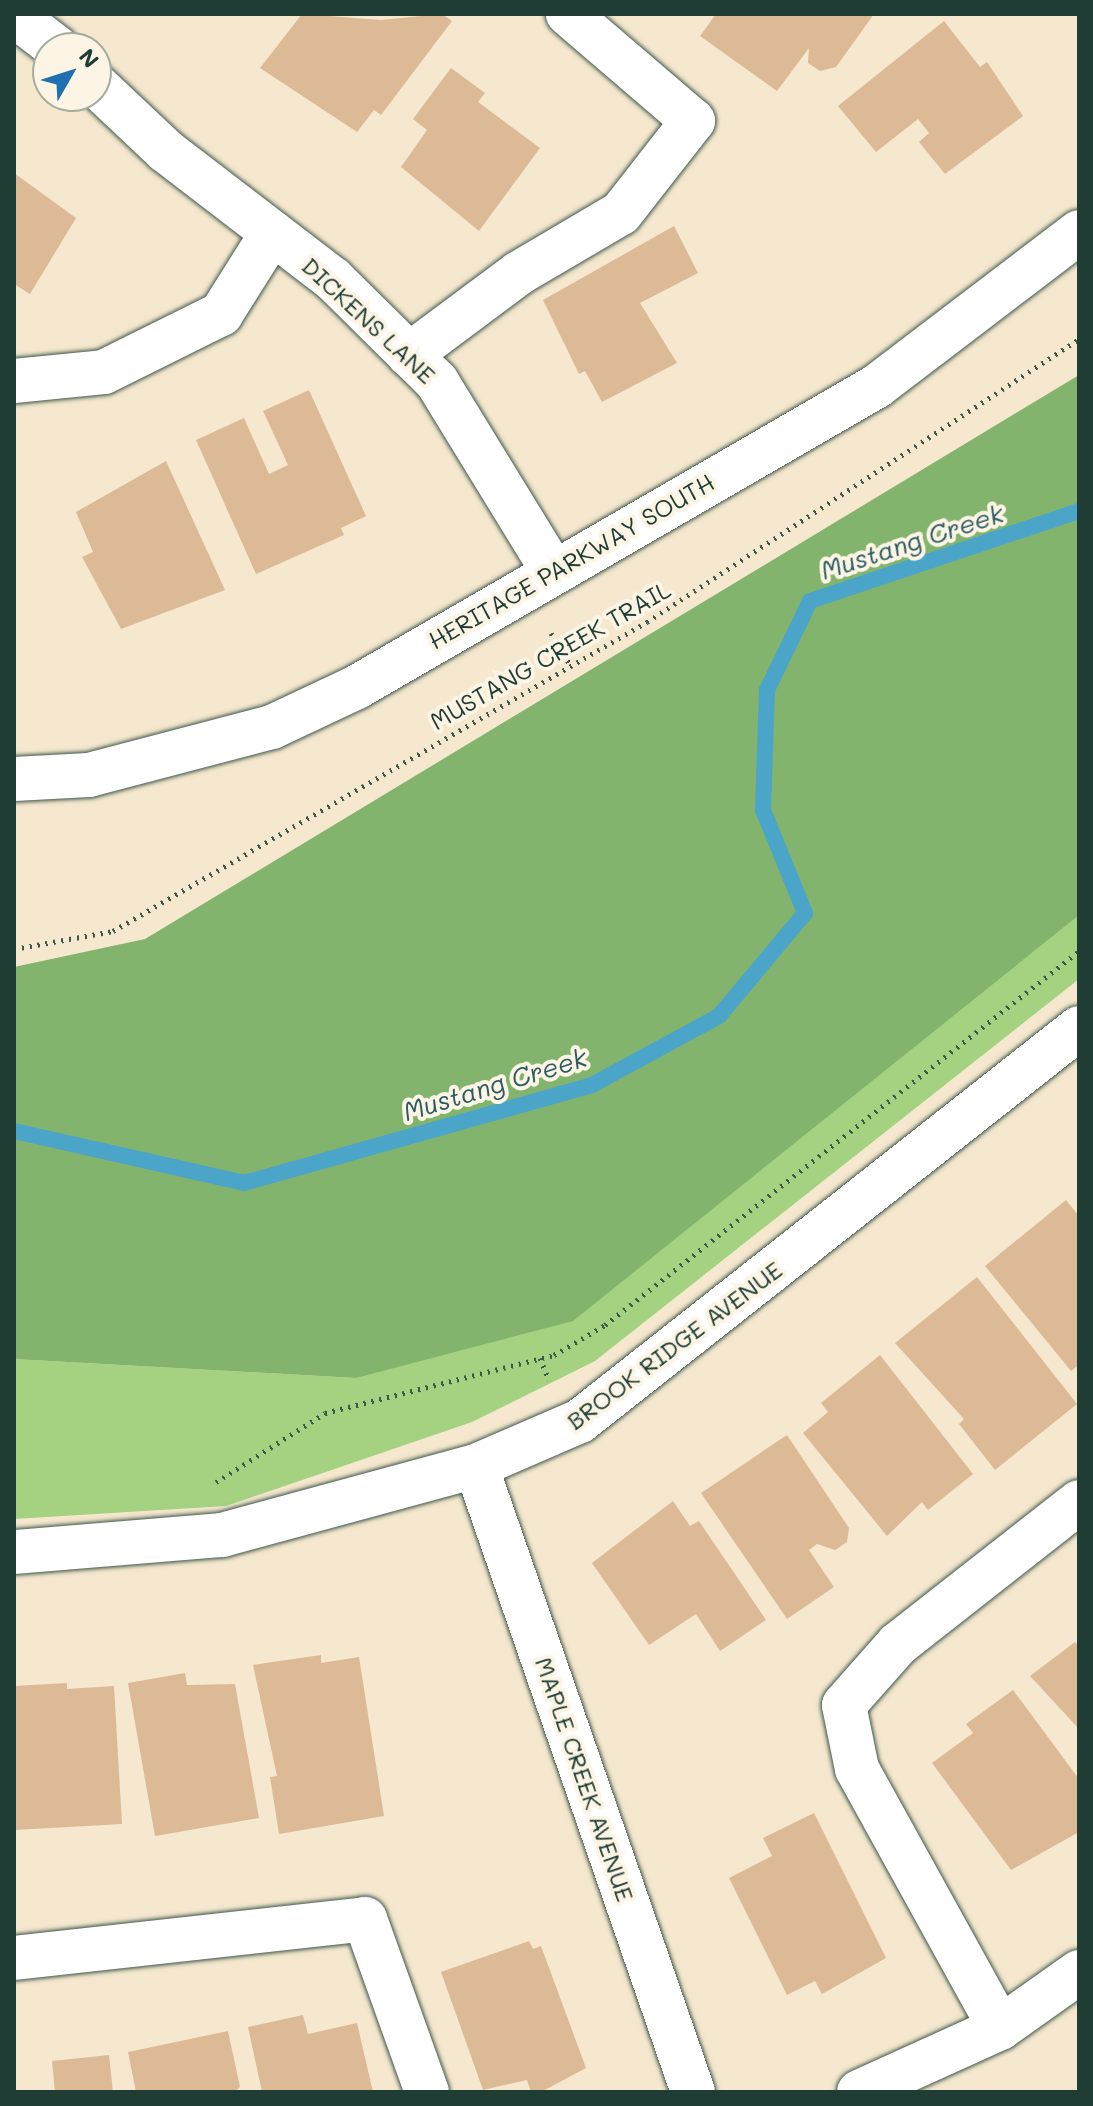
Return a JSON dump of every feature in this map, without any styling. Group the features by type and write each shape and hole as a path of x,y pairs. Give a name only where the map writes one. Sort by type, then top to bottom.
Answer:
{"street":[{"path":"409,355 519,273 621,213 693,121 568,14"},
{"path":"14,15 36,32"},
{"name":"DICKENS LANE","path":"112,100 166,151 333,279 437,382 552,570"},
{"name":"HERITAGE PARKWAY SOUTH","path":"14,779 89,775 272,727 357,687 552,570 877,386 1079,232"},
{"path":"14,381 104,372 221,314 272,233"},
{"name":"BROOK RIDGE AVENUE","path":"14,1552 222,1535 476,1466 580,1421 1079,1028"},
{"name":"MAPLE CREEK AVENUE","path":"476,1466 693,2092"},
{"path":"1000,2028 857,1769 844,1705 898,1644 1079,1502"},
{"path":"14,1958 365,1919 427,2092"},
{"path":"859,2092 1000,2028 1079,1972"}],"path":[{"name":"MUSTANG CREEK TRAIL","path":"14,949 113,931 647,622 1079,339"},
{"path":"200,1492 325,1413 554,1355 605,1325 1079,951"}],"green space":[{"path":"1079,375 1079,915 573,1321 356,1378 14,1359 14,967 145,939"},
{"path":"1079,904 1079,979 595,1361 472,1422 226,1506 14,1519 14,1359 356,1378"}],"building":[{"path":"302,14 381,20 442,14 452,21 381,115 374,110 357,132 260,68"},
{"path":"716,14 874,14 836,67 820,71 808,63 809,48 777,91 700,36"},
{"path":"944,21 980,67 987,62 1023,116 945,174 919,142 929,133 918,119 876,152 838,106"},
{"path":"451,68 485,93 478,102 540,148 479,231 401,167 427,130 413,119"},
{"path":"14,173 76,218 30,294 14,284"},
{"path":"674,226 698,273 640,303 677,363 602,402 585,371 579,374 543,300"},
{"path":"309,390 366,516 341,528 344,535 256,574 196,440 244,418 269,474 288,465 263,411"},
{"path":"166,461 225,590 121,629 82,557 93,552 76,512"},
{"path":"1066,1200 1079,1216 1079,1365 1071,1371 985,1266"},
{"path":"977,1277 1077,1404 995,1470 959,1424 964,1419 895,1343"},
{"path":"880,1355 973,1474 928,1510 922,1502 887,1536 803,1433 828,1412 821,1403"},
{"path":"787,1435 849,1528 847,1542 835,1550 817,1544 809,1550 834,1587 787,1619 701,1493"},
{"path":"673,1501 690,1526 699,1521 766,1620 720,1651 696,1614 649,1645 592,1563"},
{"path":"1075,1642 1079,1647 1079,1729 1030,1676"},
{"path":"321,1655 321,1663 359,1657 384,1816 279,1834 270,1777 277,1776 253,1665"},
{"path":"185,1673 187,1685 235,1684 259,1818 155,1836 128,1683"},
{"path":"67,1683 67,1689 114,1686 122,1824 15,1830 14,1686"},
{"path":"1013,1690 1079,1779 1079,1832 1011,1870 932,1763 973,1733 966,1724"},
{"path":"814,1813 886,1958 822,1994 815,1981 787,1995 729,1878 772,1856 763,1838"},
{"path":"529,1941 533,1949 541,1946 586,2068 541,2092 531,2092 527,2080 483,2090 441,1972"},
{"path":"303,2015 308,2034 357,2023 373,2092 262,2092 248,2027"},
{"path":"228,2031 240,2087 234,2092 136,2092 128,2052"},
{"path":"109,2055 113,2092 55,2092 52,2061"}],"waterway":[{"name":"Mustang Creek","path":"14,1131 244,1183 592,1085 719,1016 805,913 763,810 767,690 810,601 1079,511"}]}
